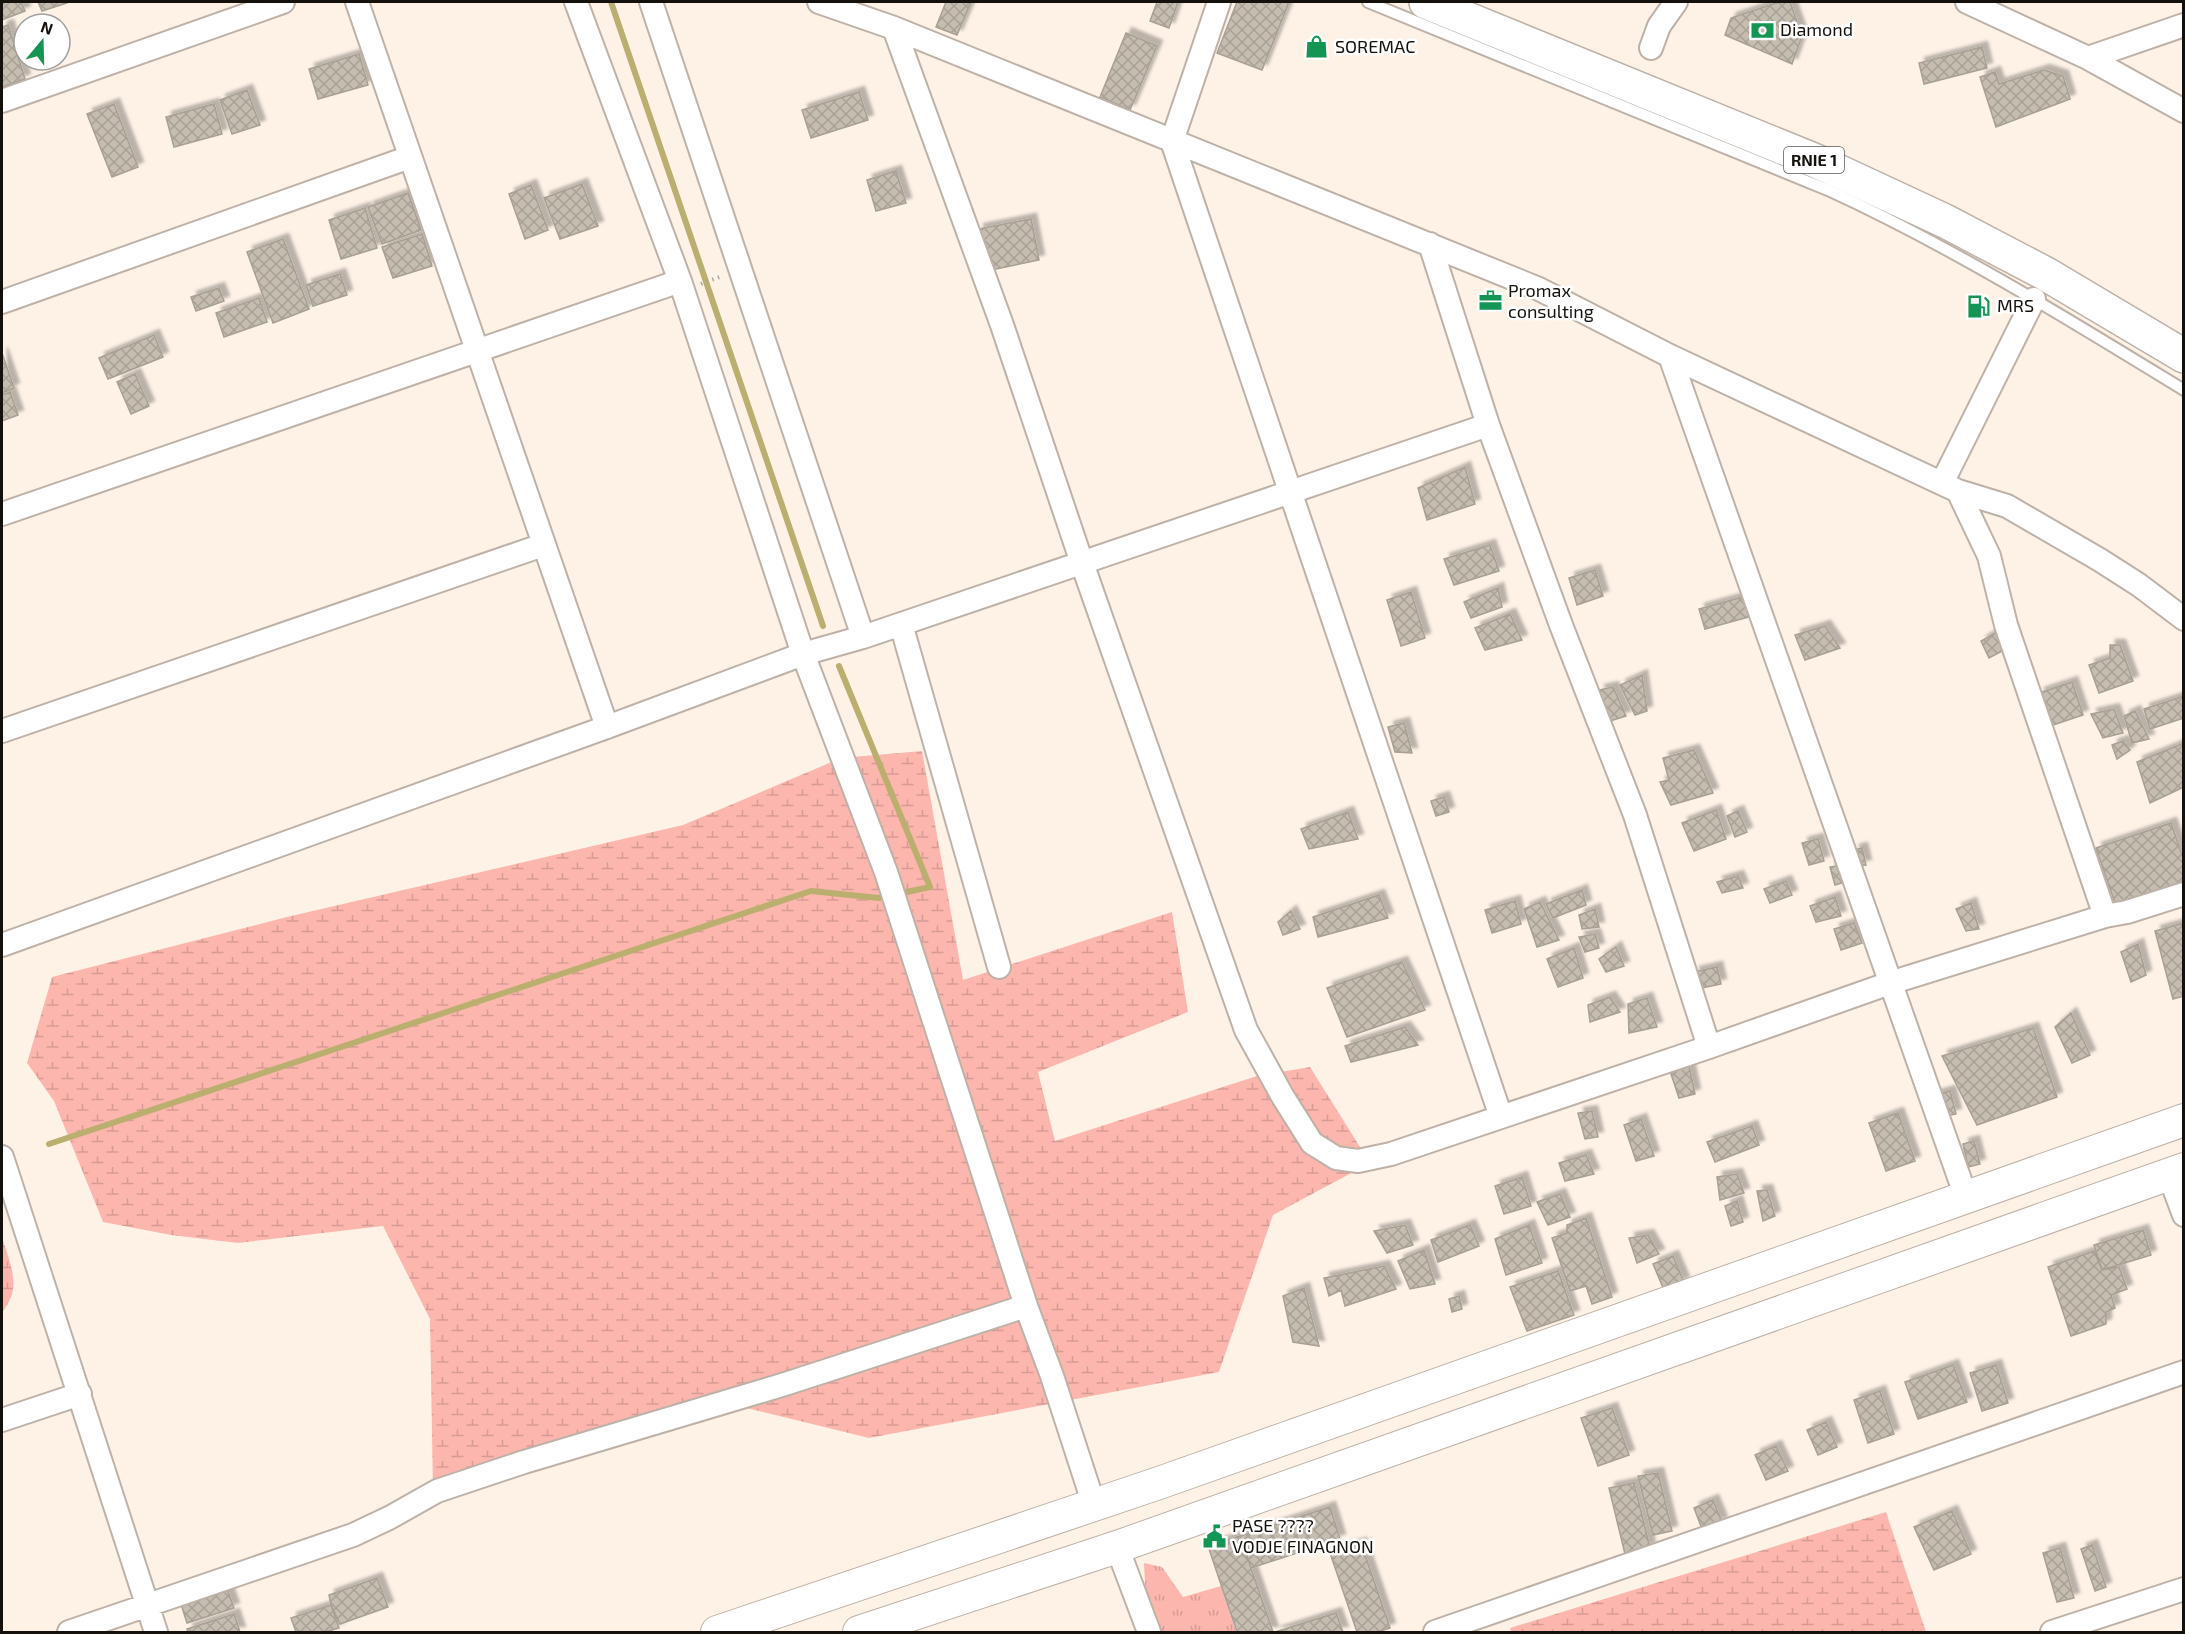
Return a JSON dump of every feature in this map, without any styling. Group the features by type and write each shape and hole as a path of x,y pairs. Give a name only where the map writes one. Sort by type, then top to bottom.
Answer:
{"highway":[{"name":"RNIE 1","path":"1426,2 1816,161 1945,221 2046,274 2184,356"}],"street":[{"path":"2,101 283,2"},
{"path":"357,2 607,727"},
{"path":"576,2 689,283 802,654 903,921 1026,1306 1052,1376 1094,1505"},
{"path":"651,2 863,637"},
{"path":"819,2 894,28 1539,289 1670,356 1950,487 2007,506 2100,560 2139,585 2184,619"},
{"path":"1220,2 1172,141 1502,1117"},
{"path":"1651,48 1659,26 1676,2"},
{"path":"1967,2 2088,58 2184,111"},
{"path":"2088,58 2184,25"},
{"path":"894,28 1002,325 1082,563 1246,1030 1282,1097 1312,1143 1336,1158 1358,1161 1391,1154 1709,1047 1890,983 2105,916 2127,912 2184,894"},
{"path":"2,302 410,157"},
{"path":"1430,244 1488,425 1561,625 1635,815 1709,1047"},
{"path":"2,513 477,350 689,283"},
{"path":"1950,487 2034,299"},
{"path":"1670,356 1966,1197"},
{"path":"2,945 607,727 802,654 863,637 1488,425"},
{"path":"1950,487 1989,556 2006,625 2105,916"},
{"path":"2,730 543,544"},
{"path":"901,624 999,967"},
{"path":"717,1632 1094,1505 2184,1120"},
{"path":"2,1157 156,1632"},
{"path":"859,1632 1117,1546 2176,1172 2184,1215"},
{"path":"69,1632 353,1535 437,1491 524,1462 782,1385 1026,1306"},
{"path":"1434,1632 2184,1372"},
{"path":"2,1420 80,1394"},
{"path":"1117,1546 1149,1632"},
{"path":"2052,1632 2184,1588"}],"lane":[{"path":"1368,2 1828,190 1869,209 2034,299 2184,390"}],"path":[{"path":"689,283 721,277"}],"green space":[{"path":"922,751 963,980 1172,912 1188,1012 1038,1072 1055,1141 1257,1076 1310,1067 1370,1163 1273,1215 1219,1372 869,1438 706,1398 433,1490 430,1319 383,1226 238,1243 171,1235 103,1222 54,1101 27,1063 52,977 287,917 683,825 841,758"},
{"path":"2,1237 11,1266 13,1285 12,1294 2,1312"},
{"path":"1886,1512 1926,1632 1511,1632 1510,1628"},
{"path":"1144,1563 1162,1567 1183,1597 1221,1586 1236,1632 1159,1632 1146,1603"}],"building":[{"path":"2,2 21,2 25,11 12,12 12,16 2,20"},
{"path":"38,2 67,2 67,3 42,11"},
{"path":"946,2 971,2 957,35 936,27"},
{"path":"1157,2 1178,2 1169,28 1150,21"},
{"path":"1237,2 1289,2 1262,70 1217,53"},
{"path":"1779,2 1790,2 1802,36 1792,64 1725,35 1731,18"},
{"path":"8,25 12,38 12,72 23,72 25,79 2,87 2,27"},
{"path":"1126,33 1157,46 1130,110 1100,97"},
{"path":"1982,47 1987,68 1924,84 1919,63"},
{"path":"359,54 368,85 318,99 309,69"},
{"path":"2044,70 2063,76 2070,99 1996,127 1980,77 1995,72 1999,84"},
{"path":"247,90 260,125 232,134 220,100"},
{"path":"859,92 868,120 811,138 802,110"},
{"path":"114,104 138,167 112,177 87,114"},
{"path":"214,104 222,134 174,147 166,117"},
{"path":"896,171 906,203 876,211 867,180"},
{"path":"582,184 598,226 560,239 544,198"},
{"path":"531,185 548,230 525,239 509,194"},
{"path":"408,193 421,230 382,244 368,207"},
{"path":"365,208 377,248 341,259 329,220"},
{"path":"1031,219 1039,260 986,271 978,229"},
{"path":"422,234 432,266 393,278 382,247"},
{"path":"283,239 309,309 273,323 247,252"},
{"path":"340,274 347,295 313,306 306,285"},
{"path":"219,288 224,301 196,311 191,297"},
{"path":"259,298 267,322 224,337 216,313"},
{"path":"154,335 163,357 108,379 99,358"},
{"path":"2,353 14,388 2,393"},
{"path":"135,374 149,406 131,414 117,382"},
{"path":"10,392 18,415 2,421 2,395"},
{"path":"1465,467 1475,504 1427,520 1418,488"},
{"path":"1490,545 1499,571 1454,585 1444,559"},
{"path":"1595,570 1603,596 1577,605 1569,578"},
{"path":"1498,588 1502,607 1471,618 1464,602"},
{"path":"1411,592 1425,638 1401,646 1387,600"},
{"path":"1750,595 1756,615 1705,629 1699,609"},
{"path":"1510,614 1522,640 1485,650 1475,628"},
{"path":"1825,626 1840,648 1805,660 1795,635"},
{"path":"1997,632 2006,649 1989,658 1981,641"},
{"path":"2110,645 2120,645 2133,681 2099,693 2089,665 2110,658"},
{"path":"1642,675 1647,711 1635,715 1620,685"},
{"path":"2072,682 2083,715 2050,726 2039,693"},
{"path":"1613,687 1626,716 1610,721 1599,690"},
{"path":"2184,696 2184,718 2150,729 2144,709"},
{"path":"2114,709 2123,733 2103,738 2091,714"},
{"path":"2135,711 2149,739 2132,743 2124,716"},
{"path":"1404,723 1412,753 1395,752 1388,727"},
{"path":"2123,741 2130,750 2117,759 2112,745"},
{"path":"2184,743 2184,787 2150,803 2137,762"},
{"path":"1694,750 1713,793 1671,805 1660,782 1669,780 1663,758"},
{"path":"1444,797 1449,812 1436,816 1431,801"},
{"path":"1716,810 1726,839 1694,851 1682,823"},
{"path":"1738,811 1747,832 1735,837 1727,816"},
{"path":"1348,812 1358,839 1309,849 1301,829"},
{"path":"2171,823 2184,861 2184,883 2116,906 2096,848"},
{"path":"1818,839 1824,861 1809,865 1802,843"},
{"path":"1862,848 1866,865 1857,866 1854,850"},
{"path":"1841,865 1845,882 1835,885 1830,867"},
{"path":"1738,876 1743,888 1722,893 1717,882"},
{"path":"1786,881 1792,895 1770,903 1764,889"},
{"path":"1582,890 1586,905 1553,918 1546,904"},
{"path":"1379,895 1388,918 1318,937 1313,917"},
{"path":"1835,897 1841,916 1816,922 1810,906"},
{"path":"1515,901 1521,924 1492,933 1485,910"},
{"path":"1540,902 1559,940 1537,947 1524,909"},
{"path":"1971,903 1979,929 1966,931 1956,909"},
{"path":"1595,909 1599,927 1582,929 1579,915"},
{"path":"1291,911 1300,929 1283,935 1278,922"},
{"path":"1854,923 1862,943 1841,950 1834,929"},
{"path":"2184,923 2184,996 2173,999 2155,931"},
{"path":"1595,934 1599,948 1585,952 1579,937"},
{"path":"2138,944 2146,975 2131,982 2121,952"},
{"path":"1616,947 1624,966 1606,972 1599,959"},
{"path":"1574,948 1583,978 1558,987 1547,959"},
{"path":"1402,962 1425,1010 1347,1037 1327,988"},
{"path":"1717,967 1721,984 1697,989 1694,972"},
{"path":"1610,997 1620,1012 1590,1022 1588,1005"},
{"path":"1647,998 1657,1027 1629,1033 1628,1004"},
{"path":"2071,1013 2090,1055 2072,1063 2055,1027"},
{"path":"1405,1027 1418,1045 1351,1062 1345,1046"},
{"path":"2033,1028 2057,1097 1977,1125 1942,1056"},
{"path":"1689,1066 1695,1094 1679,1098 1670,1071"},
{"path":"1950,1091 1956,1114 1941,1117 1935,1095"},
{"path":"1592,1111 1598,1137 1585,1139 1578,1113"},
{"path":"1898,1113 1915,1161 1886,1171 1869,1123"},
{"path":"1641,1119 1654,1156 1636,1161 1624,1125"},
{"path":"1752,1126 1759,1145 1715,1162 1707,1142"},
{"path":"1974,1141 1980,1164 1968,1167 1963,1144"},
{"path":"1586,1155 1594,1174 1565,1181 1559,1163"},
{"path":"1737,1174 1744,1193 1720,1200 1717,1177"},
{"path":"1522,1177 1531,1206 1504,1214 1495,1186"},
{"path":"1767,1190 1775,1216 1763,1221 1757,1191"},
{"path":"1560,1194 1570,1217 1548,1225 1537,1202"},
{"path":"1737,1201 1743,1222 1731,1226 1725,1206"},
{"path":"1586,1218 1612,1297 1592,1304 1586,1286 1570,1291 1552,1238 1567,1233 1567,1225"},
{"path":"1405,1225 1413,1245 1387,1253 1374,1231"},
{"path":"1470,1225 1479,1246 1438,1262 1431,1240"},
{"path":"1529,1225 1542,1263 1506,1275 1495,1239"},
{"path":"2143,1230 2151,1255 2102,1270 2094,1245"},
{"path":"1648,1235 1659,1254 1637,1263 1629,1238"},
{"path":"1424,1250 1435,1284 1410,1289 1398,1261"},
{"path":"2094,1251 2102,1270 2119,1267 2127,1289 2111,1295 2115,1308 2106,1312 2106,1324 2071,1336 2048,1267"},
{"path":"1673,1256 1684,1282 1664,1290 1653,1264"},
{"path":"1384,1266 1396,1289 1345,1306 1341,1290 1329,1296 1324,1278"},
{"path":"1558,1271 1574,1315 1527,1331 1510,1287"},
{"path":"1304,1288 1319,1346 1293,1342 1283,1296"},
{"path":"1459,1296 1462,1309 1452,1312 1449,1299"},
{"path":"1953,1365 1967,1402 1918,1419 1905,1382"},
{"path":"1996,1365 2008,1403 1982,1411 1970,1373"},
{"path":"1880,1391 1894,1434 1868,1443 1854,1400"},
{"path":"1612,1408 1629,1455 1598,1466 1581,1418"},
{"path":"1826,1422 1837,1447 1818,1455 1807,1430"},
{"path":"1776,1446 1788,1471 1766,1480 1755,1455"},
{"path":"1658,1473 1672,1531 1653,1535 1638,1476"},
{"path":"1634,1483 1650,1548 1625,1554 1609,1488"},
{"path":"1713,1500 1722,1522 1702,1529 1694,1508"},
{"path":"1330,1507 1340,1539 1251,1568 1240,1536"},
{"path":"1952,1511 1971,1554 1934,1570 1914,1527"},
{"path":"1240,1536 1273,1632 1237,1632 1208,1546"},
{"path":"1361,1543 1390,1628 1377,1632 1357,1632 1330,1553"},
{"path":"2092,1545 2106,1587 2095,1591 2081,1549"},
{"path":"2060,1548 2074,1598 2057,1602 2043,1553"},
{"path":"377,1578 388,1607 340,1624 329,1595"},
{"path":"226,1586 234,1608 187,1623 180,1601"},
{"path":"331,1605 339,1628 325,1632 296,1632 291,1618"},
{"path":"1336,1613 1343,1632 1275,1632"},
{"path":"234,1614 240,1632 188,1632 187,1629"}],"waterway":[{"path":"611,2 823,626"},
{"path":"49,1144 811,891 879,898 930,887 839,666"}],"place":[{"name":"Diamond","path":"1762,30"},
{"name":"SOREMAC","path":"1317,47"},
{"name":"Promax consulting","path":"1490,301"},
{"name":"MRS","path":"1979,306"},
{"name":"PASE ???? VODJE FINAGNON","path":"1214,1536"}]}
